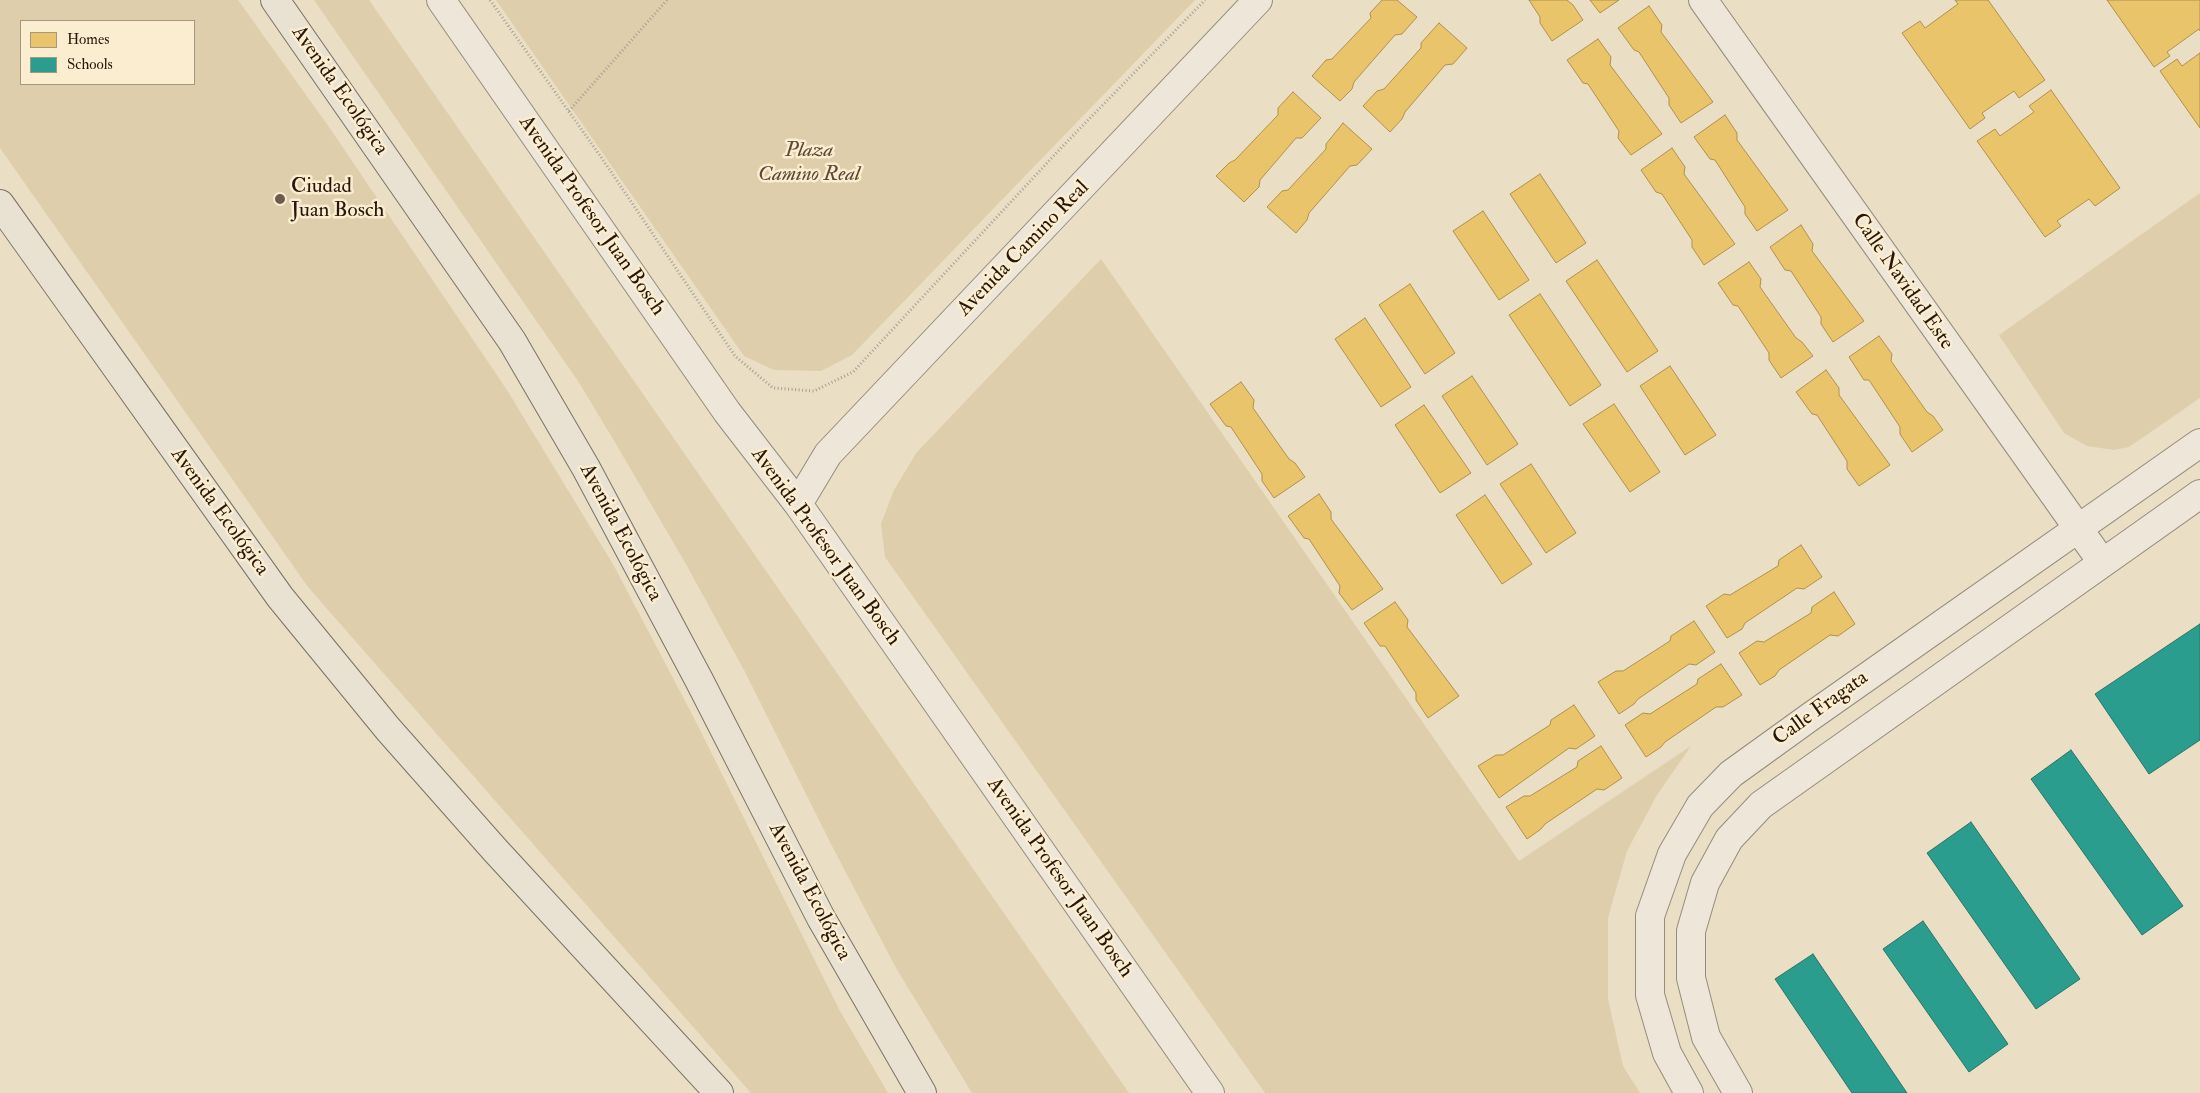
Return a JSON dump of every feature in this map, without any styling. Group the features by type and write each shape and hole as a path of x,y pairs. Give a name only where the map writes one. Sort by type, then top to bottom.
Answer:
{"main road":[{"name":"Avenida Ecológica","path":"275,0 512,341 599,493 699,680 821,918 922,1093"},
{"name":"Avenida Ecológica","path":"0,204 280,597 394,736 495,850 719,1093"}],"street":[{"name":"Avenida Profesor Juan Bosch","path":"441,0 727,412 798,504 1210,1093"},
{"name":"Avenida Camino Real","path":"798,504 828,454 1258,0"},
{"name":"Calle Navidad Este","path":"1703,0 2102,562"},
{"name":"Calle Fragata","path":"1689,1093 1667,1053 1650,995 1650,916 1672,854 1700,806 1739,768 2200,443"},
{"name":"Calle Fragata","path":"1738,1093 1706,1037 1691,978 1691,931 1705,883 1729,839 1761,805 2200,494"}],"path":[{"path":"490,0 569,110 735,356 773,388 814,391 853,372 1060,149 1205,0"},
{"path":"569,110 667,0"}],"green space":[{"path":"0,0 238,0 329,127 507,390 614,566 694,718 840,1011 888,1093 751,1093 308,587 0,148"},
{"path":"314,0 369,0 1129,1093 972,1093 896,968 832,846 745,672 687,566 616,444 578,381"},
{"name":"Plaza Camino Real","path":"496,0 1195,0 852,355 821,371 774,370 744,356"},
{"path":"2200,193 2200,398 2129,447 2114,450 2087,446 2064,433 1999,335"},
{"path":"1101,259 1519,861 1691,746 1657,795 1627,851 1608,918 1608,999 1623,1066 1640,1093 1265,1093 885,557 881,524 894,490 917,452"}],"building: Homes":[{"path":"1382,0 1397,0 1417,17 1402,34 1395,35 1354,82 1352,89 1340,101 1312,76 1326,60 1332,59 1371,18 1370,13"},
{"path":"1529,0 1567,0 1573,5 1583,20 1552,41 1540,23 1540,17"},
{"path":"1590,0 1619,0 1600,13"},
{"path":"1955,0 1988,0 2045,80 2019,98 2014,91 1982,113 1985,118 1970,129 1902,33 1920,21 1925,28 1958,4"},
{"path":"2107,0 2200,0 2200,31 2199,29 2167,52 2170,56 2154,67"},
{"path":"1649,6 1662,25 1661,32 1713,102 1681,123 1669,105 1669,98 1639,52 1634,50 1618,28"},
{"path":"1439,23 1467,48 1453,64 1445,65 1390,132 1363,106 1377,91 1384,89 1421,48 1421,43"},
{"path":"1598,39 1611,57 1610,65 1662,134 1631,155 1618,138 1619,131 1588,84 1583,83 1567,60"},
{"path":"2200,53 2200,128 2160,71 2177,59 2182,66"},
{"path":"2051,90 2120,188 2095,206 2089,199 2057,221 2061,226 2045,237 1977,141 1995,129 2000,136 2034,112 2029,106"},
{"path":"1293,92 1321,118 1302,138 1296,138 1260,180 1259,187 1244,202 1216,176 1229,163 1235,160 1278,115 1278,108"},
{"path":"1725,115 1737,133 1737,140 1788,210 1757,231 1745,214 1745,207 1715,160 1710,159 1694,137"},
{"path":"1343,123 1372,149 1357,165 1350,166 1309,213 1307,220 1296,233 1267,207 1282,191 1288,190 1326,149 1326,144"},
{"path":"1672,148 1685,167 1684,174 1735,244 1704,265 1692,247 1692,240 1662,194 1656,192 1641,170"},
{"path":"1540,174 1586,243 1556,263 1510,194"},
{"path":"1483,211 1529,280 1499,300 1453,231"},
{"path":"1801,225 1813,244 1812,251 1864,321 1833,342 1821,324 1821,317 1791,271 1785,270 1770,247"},
{"path":"1597,260 1658,351 1627,372 1566,281"},
{"path":"1749,262 1761,279 1760,287 1796,338 1802,342 1813,356 1781,378 1769,360 1769,353 1738,306 1733,305 1718,283"},
{"path":"1410,284 1455,353 1425,374 1379,305"},
{"path":"1540,294 1601,385 1570,406 1509,315"},
{"path":"1365,318 1411,387 1381,407 1335,339"},
{"path":"1879,336 1892,354 1891,361 1927,412 1933,416 1943,430 1912,452 1900,434 1900,427 1869,380 1864,380 1849,357"},
{"path":"1670,366 1716,435 1685,455 1640,386"},
{"path":"1826,370 1839,388 1839,395 1890,465 1859,486 1847,469 1847,461 1817,415 1812,414 1796,392"},
{"path":"1472,376 1518,444 1487,465 1442,396"},
{"path":"1241,382 1254,400 1253,408 1289,459 1295,463 1305,477 1274,498 1262,481 1262,474 1231,427 1226,426 1210,404"},
{"path":"1614,404 1660,472 1630,492 1583,424"},
{"path":"1424,405 1471,473 1440,493 1395,425"},
{"path":"1531,464 1576,533 1546,553 1500,484"},
{"path":"1319,494 1331,512 1331,519 1383,589 1352,610 1339,593 1340,586 1309,539 1304,538 1288,516"},
{"path":"1485,495 1532,564 1502,584 1456,515"},
{"path":"1801,545 1822,577 1804,589 1797,588 1745,623 1742,629 1727,638 1706,606 1724,594 1730,595 1778,566 1779,560"},
{"path":"1834,592 1855,624 1838,636 1830,635 1760,685 1739,653 1757,641 1764,642 1811,613 1812,607"},
{"path":"1395,602 1408,620 1407,627 1459,696 1428,718 1416,700 1416,693 1385,646 1380,646 1364,623"},
{"path":"1694,621 1715,652 1696,665 1689,664 1619,714 1598,682 1616,671 1623,671 1670,641 1671,636"},
{"path":"1721,664 1742,695 1723,707 1716,707 1646,757 1625,725 1643,713 1650,714 1697,684 1698,679"},
{"path":"1574,705 1595,736 1576,749 1569,748 1499,798 1478,766 1496,755 1503,755 1550,725 1551,720"},
{"path":"1601,746 1622,778 1604,790 1597,789 1545,824 1527,839 1506,807 1524,796 1530,796 1577,767 1578,761"}],"building: Schools":[{"path":"2200,624 2200,740 2149,774 2095,694"},
{"path":"2071,750 2183,906 2142,935 2031,779"},
{"path":"1971,822 2080,979 2036,1009 1927,853"},
{"path":"1923,921 2008,1044 1969,1072 1883,949"},
{"path":"1813,954 1907,1093 1852,1093 1775,979"}],"place":[{"name":"Ciudad Juan Bosch","path":"280,199"}]}
